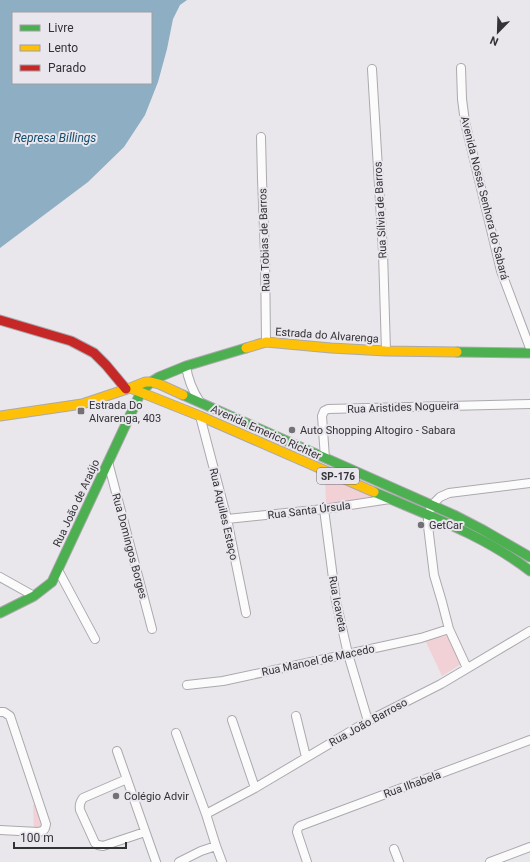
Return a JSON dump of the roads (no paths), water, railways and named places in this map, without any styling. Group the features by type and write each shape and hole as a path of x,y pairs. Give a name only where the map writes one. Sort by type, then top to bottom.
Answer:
{"main road":[{"path":"0,320 71,341 94,353 128,389"},
{"name":"Estrada do Alvarenga","path":"0,416 82,404 128,389 141,383 151,382 186,366 266,342 386,352 530,353"},
{"name":"Rua João de Araújo","path":"0,613 34,596 52,582 141,392 151,382"},
{"name":"Avenida Emerico Richter","path":"151,382 159,384 454,515 530,557"},
{"name":"SP-176","path":"128,389 141,392"},
{"name":"Avenida Emerico Richter","path":"141,392 200,416 478,538 517,561 530,571"}],"street":[{"name":"Avenida Nossa Senhora do Sabará","path":"461,68 462,99 465,122 497,252 502,271 530,348"},
{"name":"Rua Sílvia de Barros","path":"372,69 386,352"},
{"name":"Rua Tobias de Barros","path":"261,137 266,342"},
{"path":"186,366 187,378 192,390 200,402"},
{"name":"Rua Aristides Nogueira","path":"325,458 322,416 324,411 328,409 530,404"},
{"name":"Rua Aquiles Estaço","path":"200,416 227,519 246,613"},
{"name":"Rua Domingos Borges","path":"108,462 152,629"},
{"path":"467,668 449,629 434,575 428,515 432,505 440,497 449,493 530,482"},
{"name":"Rua Santa Úrsula","path":"227,519 324,509 390,499"},
{"name":"Rua Icaveta","path":"324,509 336,601 348,654 368,721"},
{"path":"58,570 95,639"},
{"path":"0,577 34,596"},
{"name":"Rua Manoel de Macedo","path":"187,685 223,681 421,638 449,629"},
{"name":"Rua João Barroso","path":"206,814 255,788 368,721 441,684 530,631"},
{"path":"0,712 4,712 10,716 46,824 46,829 43,832 0,830"},
{"path":"296,716 306,757"},
{"path":"232,720 255,788"},
{"path":"176,732 222,862"},
{"name":"Rua Ilhabela","path":"307,862 297,832 300,826 530,740"},
{"path":"117,751 156,862"},
{"path":"127,779 83,798 81,801 80,810 95,843 98,845 102,846 145,832"},
{"path":"179,862 201,851 216,846"},
{"path":"490,862 530,847"},
{"path":"394,849 399,862"}],"water":[{"name":"Represa Billings","path":"0,0 187,0 180,5 173,19 158,82 145,115 124,147 88,182 0,248"}],"place":[{"name":"Estrada Do Alvarenga, 403","path":"81,411"},
{"name":"Auto Shopping Altogiro - Sabara","path":"292,430"},
{"name":"GetCar","path":"421,525"},
{"name":"Colégio Advir","path":"116,796"}]}
